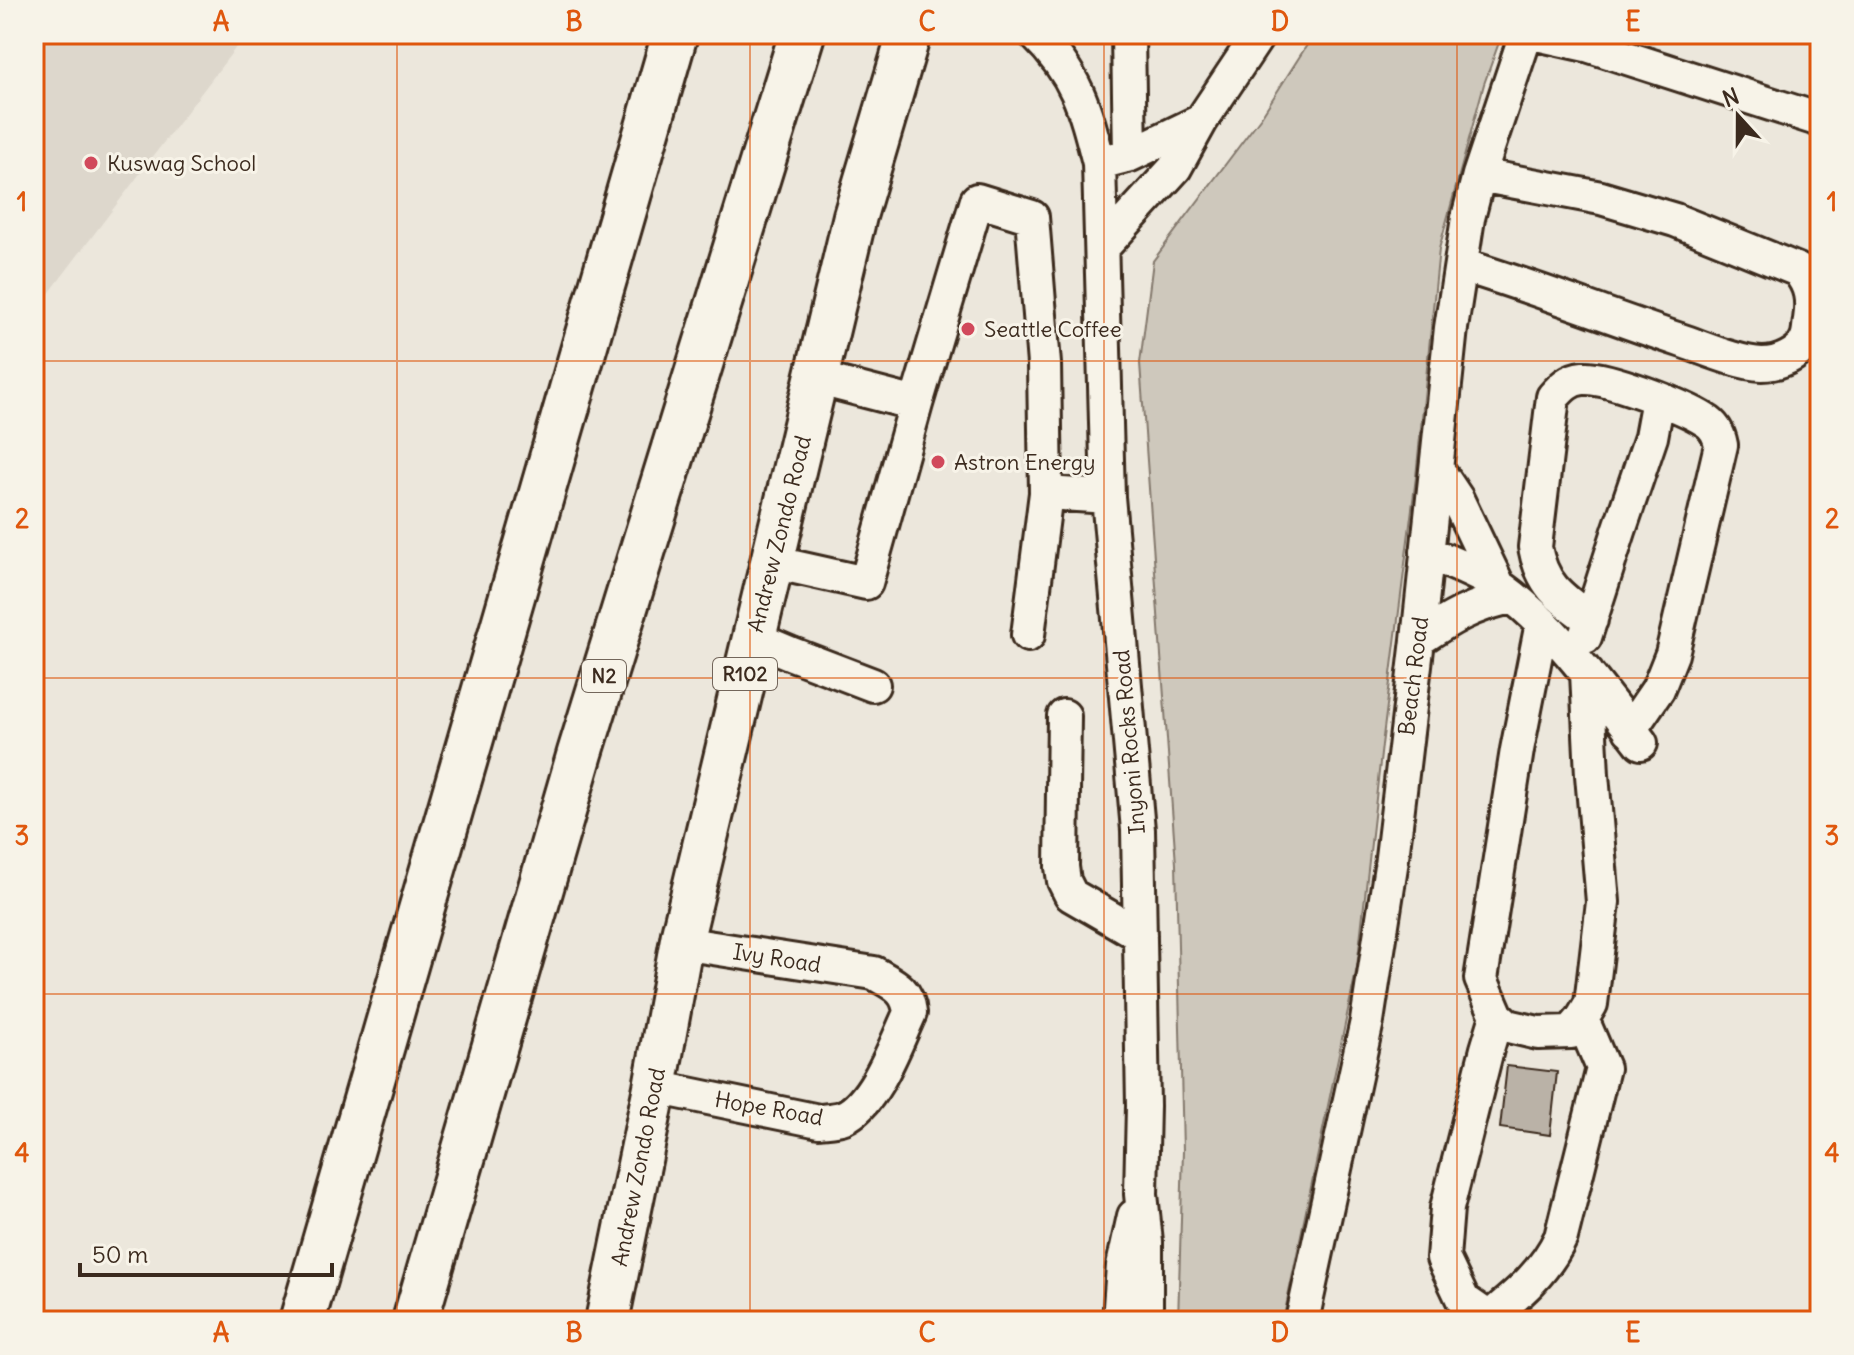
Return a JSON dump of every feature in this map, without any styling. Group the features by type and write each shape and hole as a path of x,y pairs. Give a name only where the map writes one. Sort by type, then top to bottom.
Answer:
{"highway":[{"path":"302,1321 675,34"},
{"name":"N2","path":"415,1321 580,753 802,34"}],"main road":[{"name":"Andrew Zondo Road","path":"607,1321 681,943 855,216 909,34"}],"street":[{"name":"Inyoni Rocks Road","path":"1035,34 1060,61 1077,91 1099,163 1108,497 1138,830 1143,1106 1141,1194 1146,1242 1146,1321"},
{"path":"1128,34 1130,155"},
{"path":"1102,248 1175,168 1201,121 1259,34"},
{"name":"Beach Road","path":"1302,1321 1367,1021 1391,866 1451,328 1468,218 1479,175 1526,34"},
{"path":"1536,34 1590,46 1820,120"},
{"path":"1099,163 1130,155 1201,121"},
{"path":"1461,265 1738,359 1762,364 1780,361 1796,353 1806,341 1812,299 1808,282 1798,270 1675,220 1601,198 1479,175"},
{"path":"772,562 866,583 977,200 1032,217 1044,364 1046,493 1028,635"},
{"path":"816,378 916,404"},
{"path":"1427,552 1505,591 1542,623 1582,667 1635,736 1672,654 1721,445 1719,436 1707,420 1603,380 1581,378 1564,384 1553,397 1535,547 1537,562 1556,594 1591,620"},
{"path":"1542,623 1517,750 1481,979 1497,1016 1508,1026 1538,1033 1571,1032 1591,1004 1603,902 1582,667 1591,620 1651,437 1658,399"},
{"path":"1437,469 1457,499 1505,591"},
{"path":"1046,493 1108,497"},
{"path":"1418,640 1505,591"},
{"path":"754,638 873,685"},
{"path":"1064,716 1064,881 1071,895 1140,935"},
{"name":"Ivy Road","path":"681,943 874,973"},
{"name":"Hope Road","path":"655,1087 819,1121 842,1118 858,1108 874,1085 910,1013 904,992 874,973"},
{"path":"1497,1016 1447,1208 1443,1258 1463,1300 1488,1320 1516,1296 1551,1258 1561,1237 1603,1068 1582,1019"},
{"path":"1119,1321 1123,1266 1141,1194"}],"shaded area":[{"name":"Kuswag School","path":"34,34 246,34 47,296 34,291"},
{"path":"1314,34 1502,34 1484,84 1439,249 1416,477 1357,967 1283,1321 1178,1321 1183,1151 1176,864 1140,363 1153,261 1261,117"}],"building":[{"path":"1507,1066 1557,1072 1550,1135 1500,1128"}],"place":[{"name":"Kuswag School","path":"91,163"},
{"name":"Seattle Coffee","path":"968,329"},
{"name":"Astron Energy","path":"938,462"}]}
